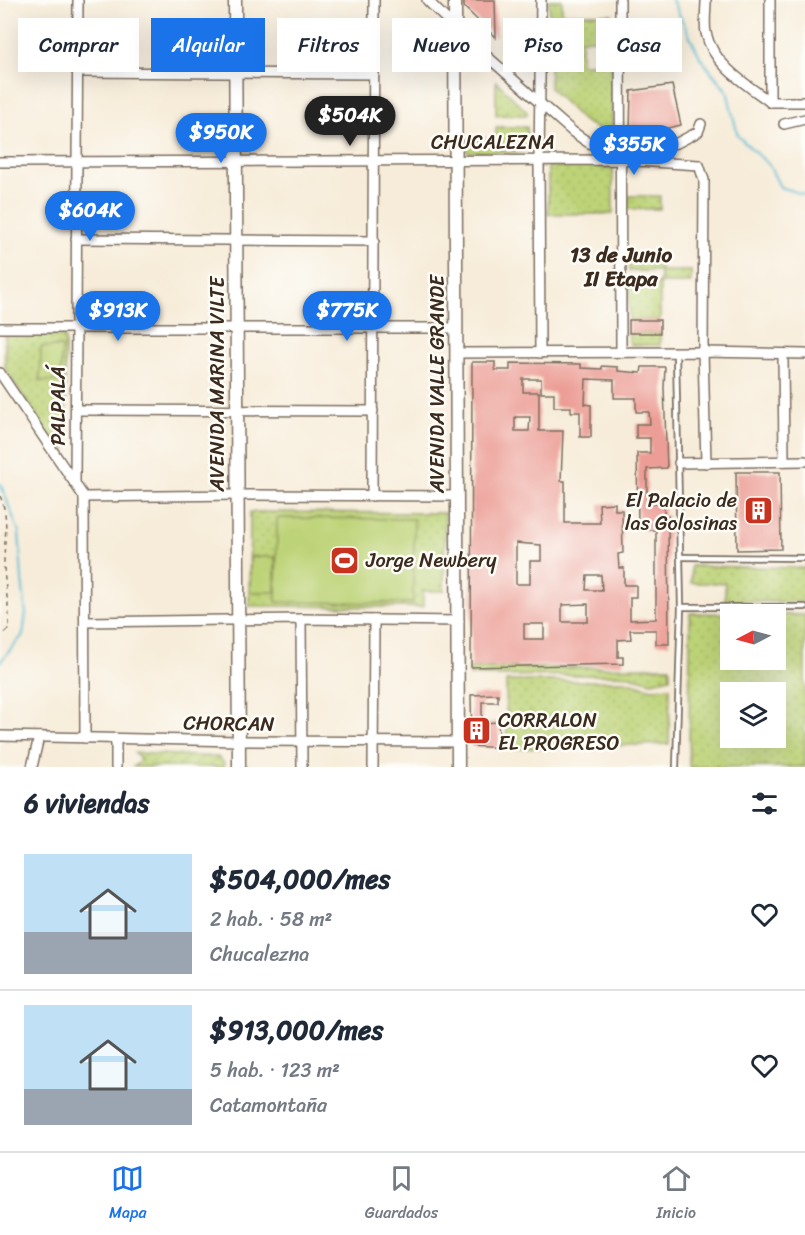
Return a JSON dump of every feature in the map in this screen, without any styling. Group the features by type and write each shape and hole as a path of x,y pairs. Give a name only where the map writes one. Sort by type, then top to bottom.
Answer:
{"street":[{"name":"PALPALÁ","path":"78,0 78,18"},
{"name":"AVENIDA MARINA VILTE","path":"235,0 238,767"},
{"path":"372,496 374,0"},
{"path":"427,0 445,18"},
{"name":"AVENIDA VALLE GRANDE","path":"454,18 455,0"},
{"path":"540,353 541,0"},
{"path":"620,0 621,352"},
{"path":"706,0 706,33 713,52 734,75 770,102 805,102"},
{"path":"770,0 770,102"},
{"path":"491,60 573,132 589,143 621,148 677,143 698,132 701,124"},
{"name":"PALPALÁ","path":"75,483 78,72"},
{"path":"78,72 374,74"},
{"name":"AVENIDA VALLE GRANDE","path":"454,72 458,767"},
{"path":"784,124 805,119"},
{"name":"CHUCALEZNA","path":"0,162 621,160 699,165 704,180 703,352"},
{"path":"76,239 374,241"},
{"path":"0,328 457,328"},
{"path":"703,352 706,462"},
{"path":"457,353 805,354"},
{"path":"783,354 784,461"},
{"path":"0,373 84,498 85,738"},
{"path":"76,410 373,411"},
{"path":"679,463 805,461"},
{"path":"84,498 237,495 458,496"},
{"path":"86,622 301,619 459,621"},
{"path":"301,619 303,767"},
{"path":"373,767 374,620"},
{"name":"CHORCAN","path":"3,737 458,742"},
{"path":"32,767 39,737"},
{"path":"116,739 116,767"}],"lane":[{"path":"676,353 681,557 676,767"},
{"path":"681,557 805,558"},
{"path":"681,607 805,607"}],"path":[{"path":"0,496 6,512 3,562 10,612 9,629 0,636"}],"green space":[{"path":"549,0 562,0 562,14 612,14 612,18 596,18 596,39 584,39 584,18 549,18"},
{"path":"584,64 596,64 596,72 612,72 612,132 608,135 583,121 550,88 550,72 584,72"},
{"path":"496,81 527,112 527,115 496,115"},
{"path":"496,127 527,127 527,148 523,152 468,152 465,148 465,139 496,139"},
{"path":"548,166 613,166 613,214 548,214"},
{"path":"629,196 660,196 660,209 628,209"},
{"path":"629,258 660,258 660,271 629,271"},
{"path":"660,271 691,271 691,283 660,283"},
{"path":"629,283 660,283 660,320 629,320"},
{"path":"629,333 660,333 660,345 632,345 629,342"},
{"path":"5,334 62,336 65,339 66,456 5,369"},
{"path":"41,347 62,347 60,381 40,381"},
{"name":"Jorge Newbery","path":"250,512 445,513 444,591 423,591 423,607 249,606"},
{"name":"Jorge Newbery","path":"277,518 414,519 413,603 276,602"},
{"path":"250,557 275,557 275,592 250,592"},
{"path":"691,566 805,568 805,602 725,601 725,583 691,583"},
{"path":"690,613 720,614 720,670 786,670 786,615 805,615 805,767 689,767"},
{"path":"670,667 670,678 652,682 626,675 470,676 470,668"},
{"path":"506,681 625,681 652,689 670,687 669,744 507,749"},
{"path":"135,753 218,757 224,763 224,767 133,767 141,760"}],"building":[{"path":"464,0 495,0 496,38 491,33 491,18 475,18 464,7"},
{"path":"672,85 681,125 633,136 630,131 631,91"},
{"path":"629,320 660,320 660,333 629,333"},
{"path":"472,362 495,362 495,370 510,370 510,363 581,364 581,368 618,367 618,371 641,373 642,367 665,367 667,468 647,469 647,503 664,503 664,516 668,516 669,644 656,644 656,630 630,630 631,639 618,640 618,657 623,657 623,664 471,667","holes":["523,379 541,379 541,393 554,393 554,407 571,407 571,412 580,412 580,437 591,437 591,405 585,404 586,379 614,380 614,398 636,398 636,412 649,412 650,424 636,424 636,438 650,438 650,453 637,453 638,530 656,530 656,619 630,620 630,597 636,597 636,585 624,585 624,568 619,568 618,554 623,553 622,510 615,510 615,503 599,504 600,523 565,523 565,481 561,481 563,431 539,431 539,392 523,392","515,417 530,417 529,431 515,431","516,543 541,545 541,561 530,561 530,584 516,584","587,575 601,575 602,590 586,590","588,604 588,622 562,622 562,605","524,624 544,624 544,639 524,639"]},
{"name":"El Palacio de las Golosinas","path":"736,472 780,472 781,549 737,550"},
{"path":"498,694 498,702 482,702 482,723 498,722 500,748 472,746 471,695"}],"waterway":[{"path":"672,0 701,59 727,91 738,136 769,165 780,187 805,195"},
{"path":"0,483 19,532 26,613 23,635 0,662"}],"place":[{"name":"El Palacio de las Golosinas","path":"758,511"},
{"name":"Jorge Newbery","path":"345,560"},
{"name":"CORRALON EL PROGRESO","path":"477,731"}],"district":[{"name":"13 de Junio II Etapa","path":"621,267"}]}
